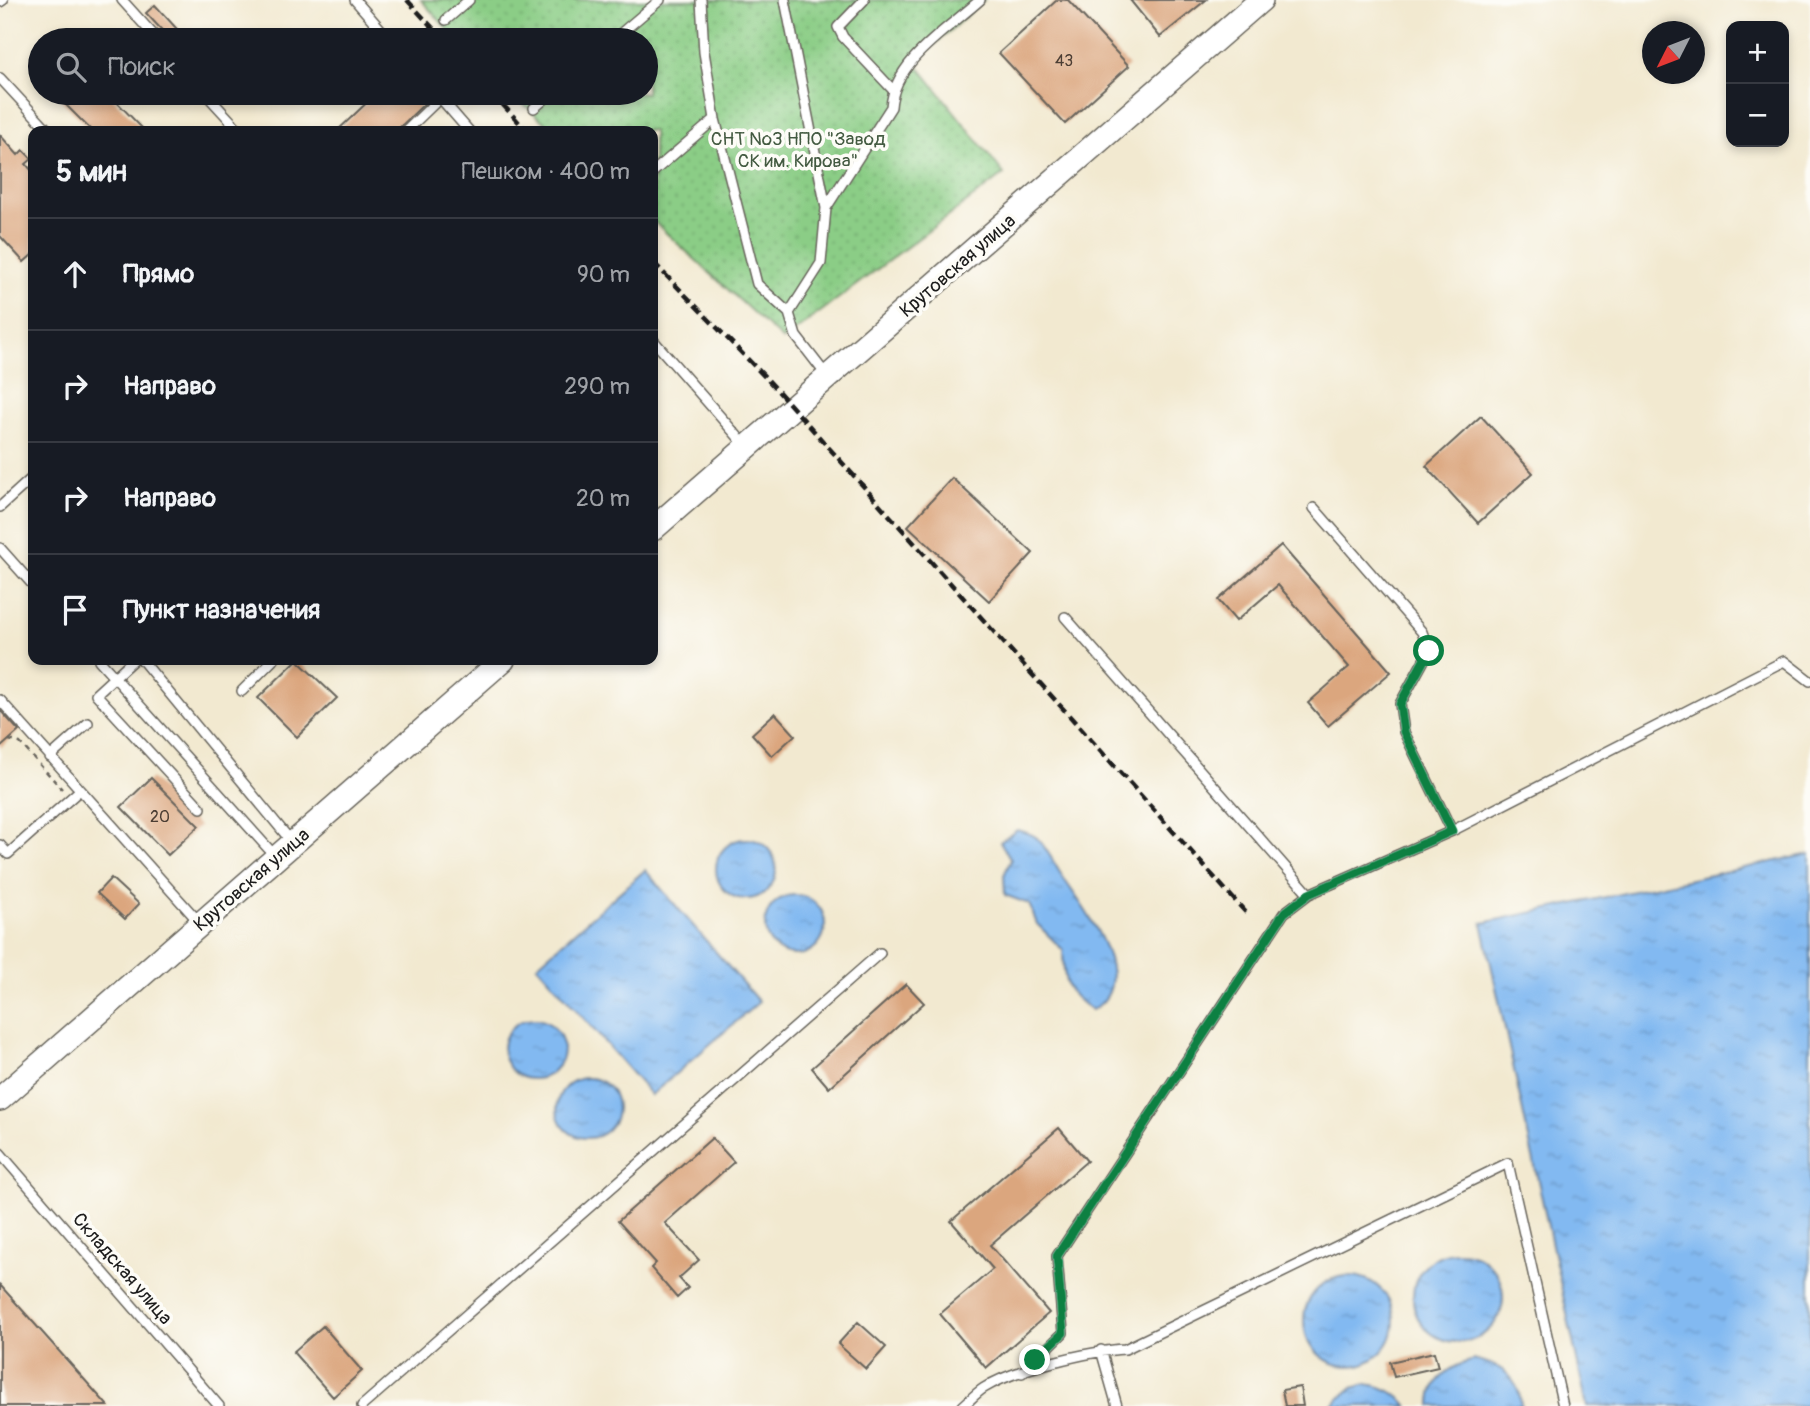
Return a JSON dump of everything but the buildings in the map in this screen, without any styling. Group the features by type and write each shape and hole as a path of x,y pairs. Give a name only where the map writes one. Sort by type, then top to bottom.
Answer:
{"street":[{"name":"Крутовская улица","path":"658,525 1261,0"},
{"name":"Крутовская улица","path":"0,1100 497,665"}],"lane":[{"path":"121,0 147,28"},
{"path":"355,0 380,28"},
{"path":"446,20 469,0"},
{"path":"627,28 660,0"},
{"path":"701,0 704,52 715,120 757,284 789,313 796,336 828,377"},
{"path":"785,0 826,208 821,262 789,313"},
{"path":"864,0 838,27 843,37 892,90"},
{"path":"826,208 891,107 892,90 903,70 980,0"},
{"path":"0,78 44,126"},
{"path":"216,105 235,126"},
{"path":"410,126 429,105"},
{"path":"447,105 466,126"},
{"path":"534,108 538,105"},
{"path":"658,168 715,120"},
{"path":"658,346 748,447"},
{"path":"0,507 28,482"},
{"path":"1314,508 1422,632 1429,651 1400,704 1404,732 1452,831"},
{"path":"0,548 28,579"},
{"path":"1065,617 1309,894"},
{"path":"1021,1373 1063,1333 1057,1256 1284,913 1309,894 1452,831 1784,661 1810,681"},
{"path":"103,665 284,850"},
{"path":"127,665 96,694 201,808"},
{"path":"146,665 284,850"},
{"path":"242,691 268,665"},
{"path":"0,701 200,923"},
{"path":"50,757 88,723"},
{"path":"0,845 8,854 80,790"},
{"path":"362,1406 880,953"},
{"name":"Складская улица","path":"0,1153 219,1406"},
{"path":"963,1406 984,1388 1021,1373 1101,1350 1125,1349 1508,1163 1563,1406"},
{"path":"1101,1350 1116,1406"}],"path":[{"path":"9,740 20,743 70,799"}],"green space":[{"name":"СНТ №3 НПО \"Завод СК им. Кирова\"","path":"421,0 984,0 915,62 1004,174 783,340 658,226 658,126 548,126 525,105 658,105 658,28 446,28"}],"water":[{"path":"1017,830 1033,835 1041,842 1084,908 1104,945 1112,982 1106,998 1092,1010 1071,992 1065,978 1063,950 1037,924 1029,904 1005,895 1004,875 1011,860 1000,842"},
{"path":"740,839 752,839 771,852 776,869 774,881 763,894 752,899 740,899 721,886 716,875 716,863 729,844"},
{"path":"1810,854 1810,1406 1587,1406 1482,923"},
{"path":"645,870 759,1002 651,1095 537,965"},
{"path":"789,895 801,895 820,908 825,925 823,937 812,950 801,955 789,955 770,942 765,931 765,919 778,900"},
{"path":"527,1019 539,1019 555,1027 561,1037 561,1061 555,1071 539,1079 527,1079 511,1071 503,1055 503,1043 511,1027"},
{"path":"581,1078 593,1078 609,1086 615,1096 615,1120 609,1130 593,1138 581,1138 565,1130 557,1114 557,1102 565,1086"},
{"path":"1458,1252 1475,1255 1490,1265 1500,1280 1503,1297 1500,1314 1490,1329 1475,1339 1458,1342 1441,1339 1426,1329 1416,1314 1413,1297 1416,1280 1426,1265 1441,1255"},
{"path":"1349,1276 1366,1279 1381,1289 1391,1304 1394,1321 1391,1338 1381,1353 1366,1363 1349,1366 1332,1363 1317,1353 1307,1338 1304,1321 1307,1304 1317,1289 1332,1279"},
{"path":"1475,1360 1501,1369 1513,1380 1521,1406 1431,1406 1438,1381 1450,1370"},
{"path":"1367,1384 1390,1391 1408,1406 1331,1406 1352,1388"}],"railway":[{"path":"407,0 433,28"},
{"path":"503,105 522,126"},
{"path":"658,267 768,380 1249,916"}],"route":[{"path":"1035,1360 1063,1333 1057,1256 1284,913 1309,894 1452,831 1404,732 1400,704 1429,651"}]}
